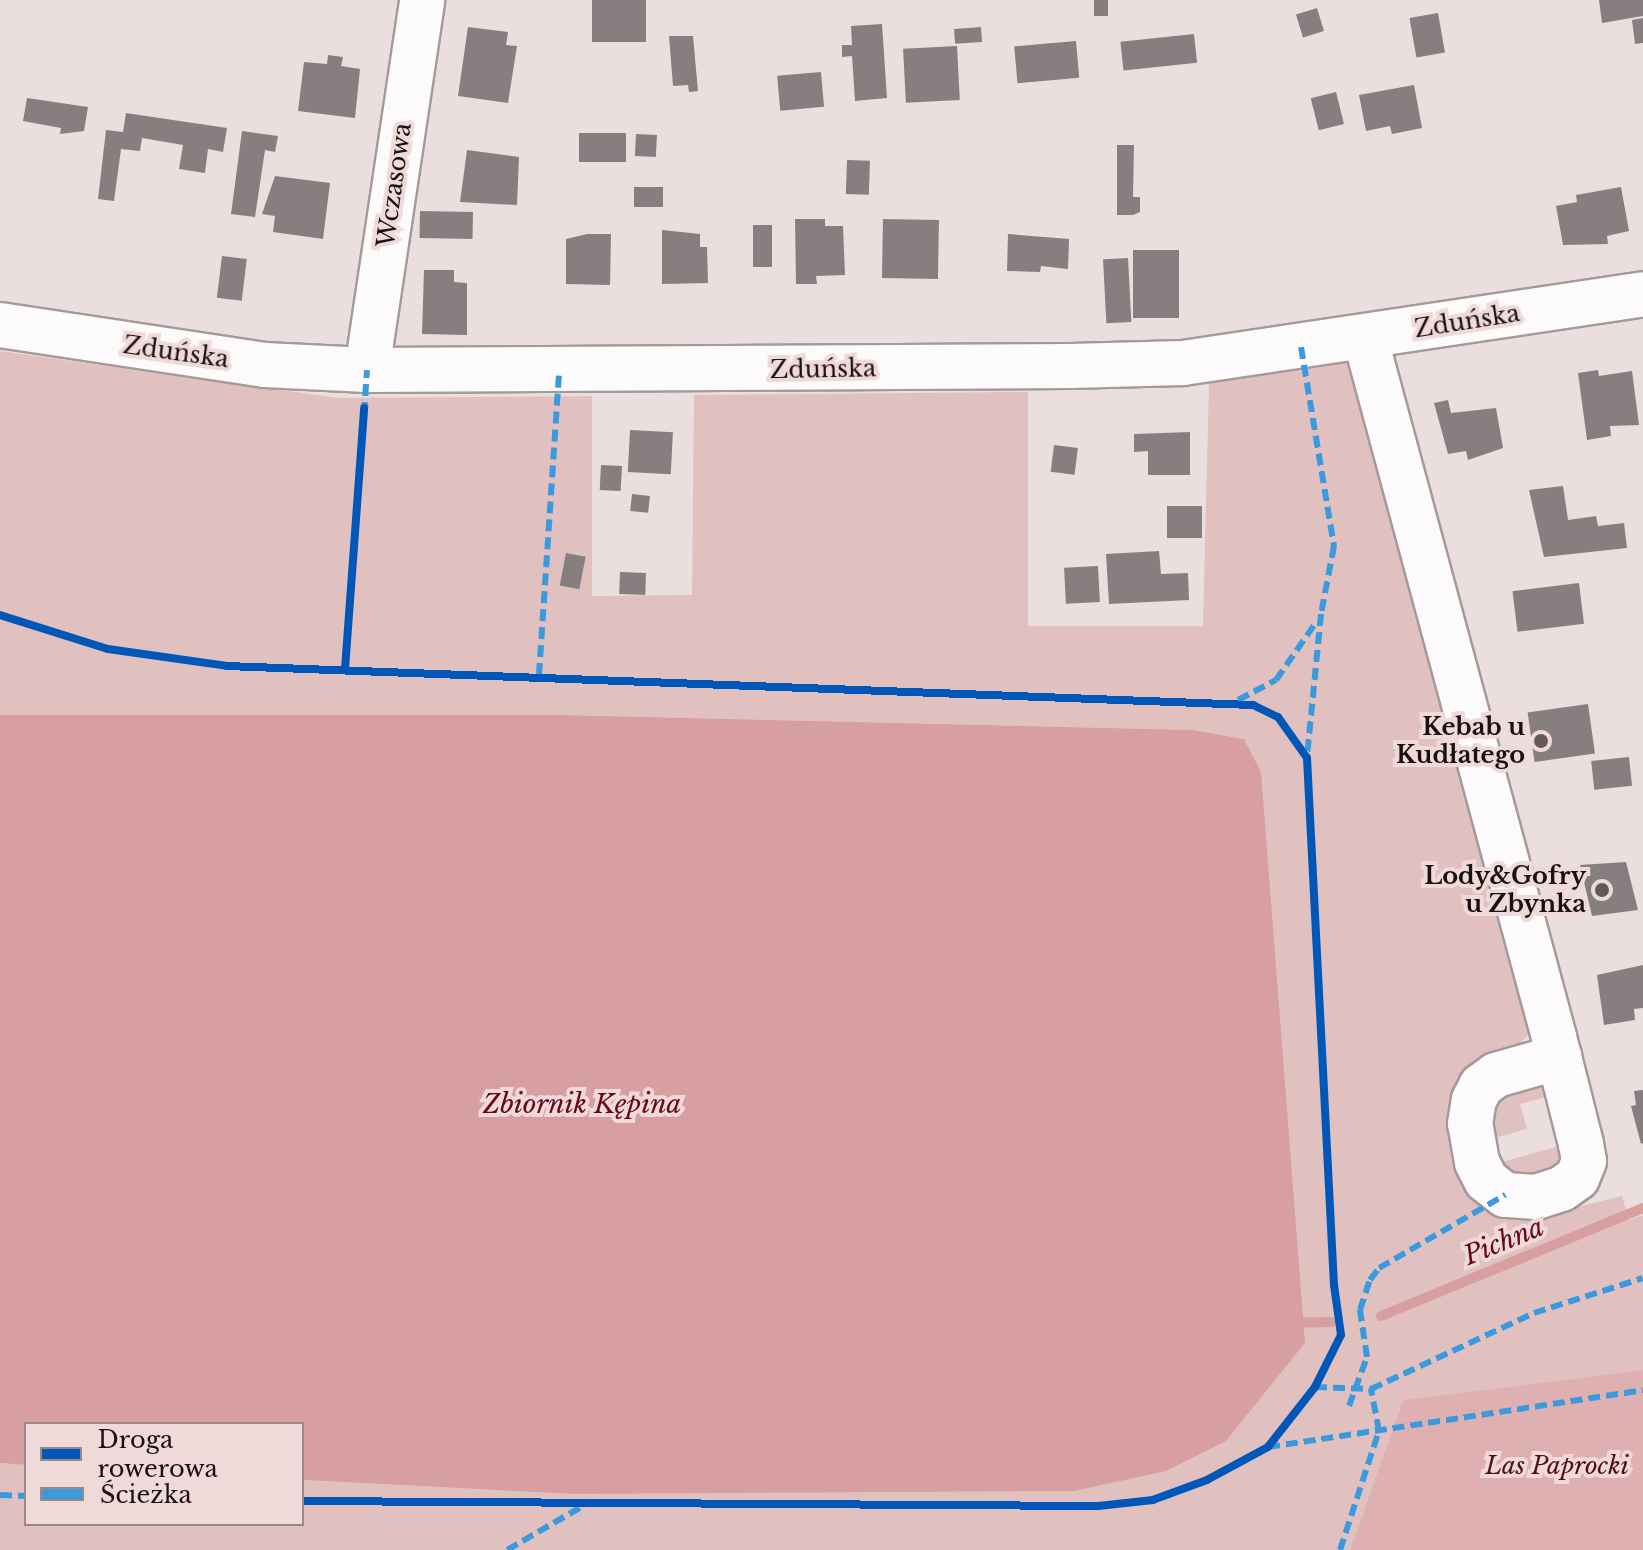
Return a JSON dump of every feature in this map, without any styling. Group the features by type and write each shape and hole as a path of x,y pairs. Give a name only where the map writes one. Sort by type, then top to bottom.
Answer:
{"street":[{"name":"Wczasowa","path":"367,370 422,0"},
{"name":"Zduńska","path":"0,325 265,365 367,370 1183,363 1643,294"},
{"path":"1365,337 1559,1057"}],"shaded area":[{"path":"0,351 339,398 592,396 592,596 692,595 694,395 1028,392 1028,626 1203,626 1209,382 1348,362 1529,1034 1453,1111 1531,1219 1622,1196 1629,1220 1643,1215 1643,1370 1403,1400 1350,1550 0,1550 0,1463 24,1465 24,1526 304,1526 304,1480 572,1494 1226,1441 1305,1343 1244,739 1194,730 564,715 0,715"},
{"path":"1552,1073 1557,1094 1520,1104 1527,1129 1491,1139 1494,1093"},
{"path":"1570,1143 1565,1167 1517,1183 1498,1163"}],"green space":[{"name":"Las Paprocki","path":"1643,1370 1643,1550 1350,1550 1403,1400"}],"water":[{"name":"Zbiornik Kępina","path":"0,715 564,715 1194,730 1244,739 1261,772 1305,1343 1226,1441 1166,1471 1074,1491 572,1494 304,1480 304,1422 24,1422 24,1465 0,1463"}],"building":[{"path":"592,0 646,0 646,42 592,42"},
{"path":"1094,0 1108,0 1108,16 1094,16"},
{"path":"1599,0 1643,0 1643,16 1602,23"},
{"path":"1317,8 1324,31 1303,37 1296,14"},
{"path":"1438,13 1445,52 1416,57 1409,18"},
{"path":"1643,18 1643,43 1635,44 1632,20"},
{"path":"882,24 887,98 855,101 852,56 842,57 842,45 852,45 851,26"},
{"path":"468,27 508,32 506,45 517,46 508,103 458,96"},
{"path":"981,27 982,42 955,44 954,29"},
{"path":"1194,34 1197,63 1123,71 1120,42"},
{"path":"669,36 693,36 698,91 689,92 688,85 673,86"},
{"path":"1076,41 1079,78 1017,83 1014,46"},
{"path":"957,46 960,100 906,103 903,49"},
{"path":"328,55 343,57 341,66 360,69 355,118 298,111 304,62 327,64"},
{"path":"821,72 824,107 780,111 777,76"},
{"path":"1414,85 1422,128 1392,134 1390,126 1366,131 1359,95"},
{"path":"1336,92 1344,124 1319,130 1311,98"},
{"path":"27,98 88,107 84,131 60,134 61,128 23,121"},
{"path":"126,113 227,128 223,152 208,149 205,173 179,169 183,145 142,138 140,151 121,149 114,201 98,199 106,130 123,132"},
{"path":"242,131 278,136 275,152 265,150 255,217 231,214"},
{"path":"579,133 626,133 626,162 579,162"},
{"path":"636,134 657,135 656,157 635,156"},
{"path":"1117,145 1134,145 1133,197 1140,197 1140,212 1133,215 1117,215"},
{"path":"467,150 519,157 517,205 460,202"},
{"path":"847,160 870,161 869,195 846,194"},
{"path":"275,176 330,183 323,239 273,232 275,216 262,214"},
{"path":"634,187 663,187 663,207 634,207"},
{"path":"1621,187 1629,231 1607,236 1608,244 1563,245 1556,206 1577,202 1576,195"},
{"path":"420,211 473,212 473,239 420,238"},
{"path":"795,219 825,219 825,226 843,226 845,275 816,276 817,284 796,284"},
{"path":"883,219 939,220 938,279 882,278"},
{"path":"753,225 772,225 772,267 753,267"},
{"path":"662,230 700,234 700,247 707,247 708,283 662,284"},
{"path":"587,234 611,234 610,285 566,284 566,239"},
{"path":"1008,234 1069,239 1068,269 1041,266 1040,272 1007,271"},
{"path":"1133,250 1179,250 1179,318 1133,318"},
{"path":"222,256 247,259 242,301 217,298"},
{"path":"1128,258 1131,322 1106,323 1103,259"},
{"path":"424,270 454,270 454,282 467,283 467,335 422,334"},
{"path":"1598,370 1599,376 1632,371 1639,425 1610,426 1611,436 1587,440 1578,373"},
{"path":"1448,400 1451,413 1496,408 1503,448 1468,460 1466,451 1448,454 1434,403"},
{"path":"630,430 673,432 671,474 628,472"},
{"path":"1190,432 1190,475 1148,475 1148,451 1134,452 1134,434"},
{"path":"1054,445 1078,448 1075,475 1051,472"},
{"path":"601,465 622,466 621,491 600,490"},
{"path":"1563,486 1568,520 1596,516 1598,526 1624,523 1627,548 1544,557 1529,490"},
{"path":"632,494 650,496 648,513 630,511"},
{"path":"1167,506 1202,506 1202,538 1167,538"},
{"path":"1159,551 1161,574 1188,573 1189,600 1109,604 1106,554"},
{"path":"566,553 586,557 579,589 560,585"},
{"path":"1098,566 1100,602 1066,604 1064,568"},
{"path":"620,572 646,573 645,595 619,594"},
{"path":"1579,583 1584,624 1517,632 1512,591"},
{"path":"1588,704 1595,754 1535,762 1528,712"},
{"path":"1629,757 1632,786 1594,790 1591,761"},
{"path":"1626,862 1638,910 1592,916 1580,865"},
{"path":"1643,965 1643,1008 1634,1009 1635,1020 1604,1025 1597,975"},
{"path":"1643,1090 1641,1144 1631,1106 1636,1105 1634,1091"}],"waterway":[{"name":"Pichna","path":"1381,1316 1643,1208"},
{"path":"1290,1323 1331,1322"}],"marked path":[{"path":"1301,347 1334,546 1321,614 1307,758"},
{"path":"364,414 367,370"},
{"path":"539,675 559,372"},
{"path":"1238,700 1276,680 1317,621"},
{"path":"1349,1406 1367,1357 1360,1310 1370,1280 1379,1268 1505,1195"},
{"path":"1315,1387 1371,1389 1534,1313 1643,1278"},
{"path":"1340,1550 1379,1431 1371,1389"},
{"path":"1268,1447 1643,1390"},
{"path":"0,1495 24,1496"},
{"path":"507,1550 583,1506"}],"cycle path":[{"path":"345,669 364,408"},
{"path":"0,615 108,649 227,666 1253,705 1278,717 1307,758 1334,1285 1341,1335 1315,1387 1268,1447 1207,1480 1153,1500 1098,1506 304,1501"}],"place":[{"name":"Kebab u Kudłatego","path":"1541,741"},
{"name":"Lody&Gofry u Zbynka","path":"1602,890"}]}
